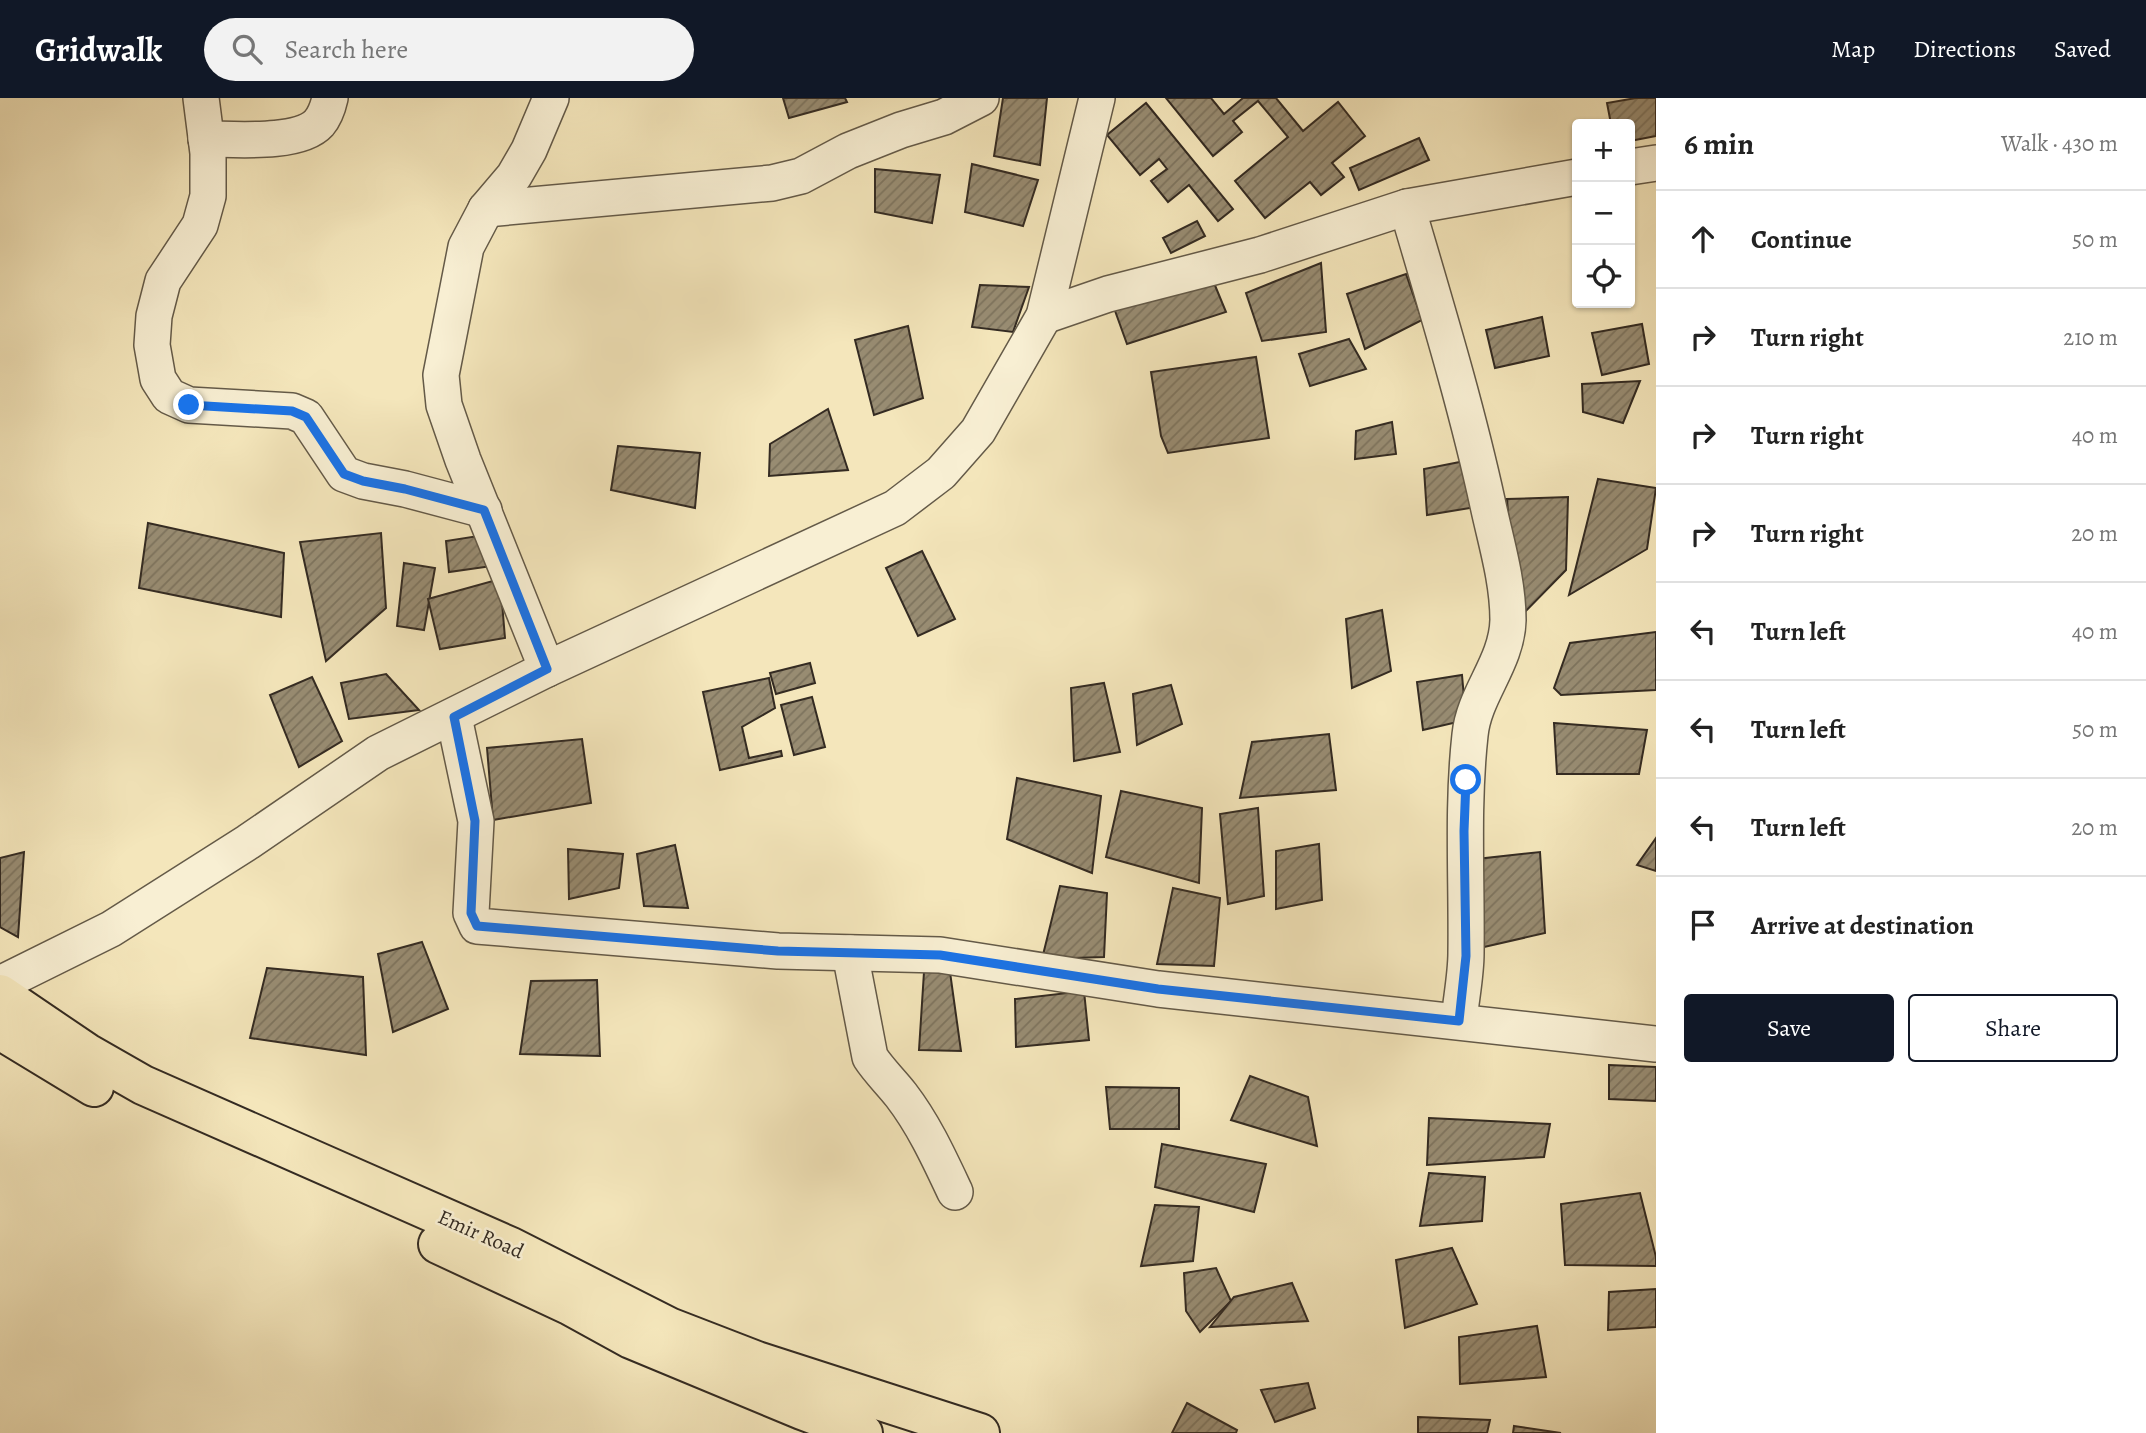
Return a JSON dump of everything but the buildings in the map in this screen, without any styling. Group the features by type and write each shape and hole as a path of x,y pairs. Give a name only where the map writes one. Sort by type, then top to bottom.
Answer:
{"highway":[{"name":"Emir Road","path":"0,995 87,1053 143,1085 511,1247 668,1327 757,1361 980,1433"},
{"name":"Emir Road","path":"0,1030 131,1108 471,1258 571,1306 631,1339 863,1433"}],"street":[{"path":"201,98 208,196 200,225 163,281 154,316 152,345 158,379 169,396 189,405 292,411 306,417 344,474 484,510"},
{"path":"206,139 275,139 299,134 318,125 331,98"},
{"path":"547,669 444,405 441,375 466,247 486,209 514,176 529,150 551,98"},
{"path":"486,209 772,183 801,176 848,151 901,130 944,117 981,98"},
{"path":"0,984 111,929 248,842 377,752 454,717 547,669 895,508 941,473 978,430 1044,316 1097,98"},
{"path":"1635,166 1656,163"},
{"path":"1044,316 1108,294 1260,256 1407,207 1572,178"},
{"path":"1407,207 1482,477 1503,574 1508,620 1504,649 1470,731 1464,831 1466,956 1459,1021"},
{"path":"454,717 475,821 471,913 477,926 778,951 940,955 1158,989 1656,1044"},
{"path":"850,953 870,1057 924,1129 955,1192"}],"route":[{"path":"189,405 292,411 306,417 344,474 484,510 547,669 454,717 475,821 471,913 477,926 778,951 940,955 1158,989 1459,1021 1466,956 1466,780"}]}
